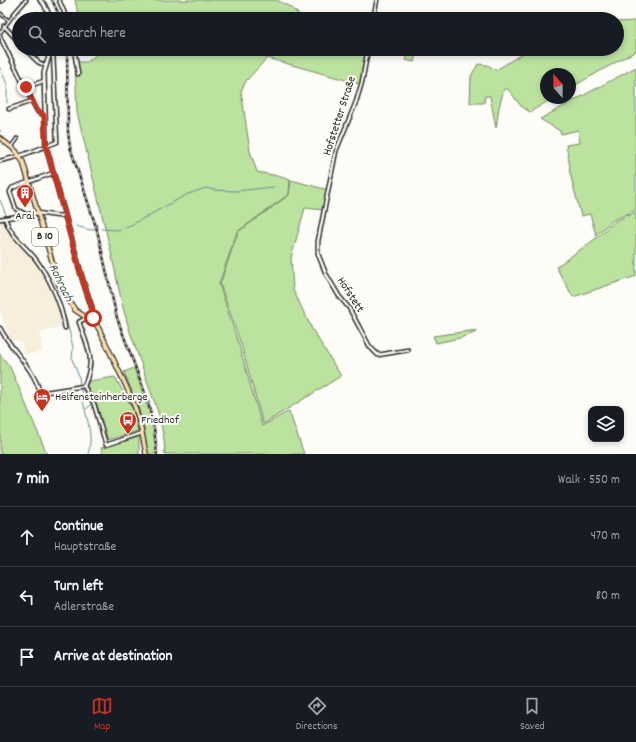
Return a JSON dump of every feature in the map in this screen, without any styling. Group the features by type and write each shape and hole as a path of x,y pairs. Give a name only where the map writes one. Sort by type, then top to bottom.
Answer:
{"main road":[{"name":"B 10","path":"0,138 12,146 20,156 59,285 72,305 80,314 94,323 99,329 136,410 146,454"}],"street":[{"path":"16,12 26,0"},
{"path":"40,0 44,4 47,12"},
{"path":"60,0 64,12"},
{"path":"374,12 377,0"},
{"path":"0,13 9,21"},
{"path":"12,17 4,26 0,34 1,41 38,112 44,115"},
{"path":"4,26 12,35"},
{"path":"32,56 38,62 46,66"},
{"path":"49,56 44,73 46,146 81,275 92,308 91,312 94,323"},
{"path":"0,161 20,156 57,142 53,56"},
{"path":"75,56 78,74"},
{"name":"Hofstetter Straße","path":"326,210 336,152 356,102 362,82 367,56"},
{"path":"26,87 44,81"},
{"path":"9,108 32,101"},
{"path":"12,146 18,139"},
{"path":"25,214 16,209 10,192 12,188 53,173"},
{"name":"Hofstett","path":"326,210 318,241 318,254 326,274 339,296 349,308 370,347 378,355 408,350"},
{"path":"0,219 37,213 59,216 65,215"},
{"path":"5,218 12,234 36,260 46,277 62,311 65,328"},
{"path":"84,386 91,368 91,362 90,354 79,322 86,318 91,312"},
{"path":"0,328 4,336 34,377 40,393 84,386"},
{"path":"84,386 94,404 106,445 141,433"}],"shaded area":[{"path":"0,221 5,221 12,236 25,249 45,277 60,311 63,326 40,333 42,352 24,355 21,342 10,339 0,310"}],"green space":[{"path":"75,0 277,0 296,12 78,12"},
{"path":"635,21 636,51 576,85 576,68 540,68 540,104 543,104 530,112 521,106 508,89 504,89 499,107 496,128 490,96 485,96 484,103 470,103 471,76 478,64 487,65 496,70 519,56 624,56 624,22"},
{"path":"94,56 365,56 360,84 267,58 246,81 241,91 250,151 257,172 290,180 289,194 237,232 219,284 239,345 262,426 289,411 304,454 165,454 164,439 159,415 129,329 122,304 77,112 75,62 87,62"},
{"path":"406,56 415,56 414,62 405,60"},
{"path":"636,67 636,210 613,220 596,235 590,214 581,216 569,169 570,167 566,145 580,143 578,130 561,134 560,131 540,119 568,104 576,104 576,100"},
{"path":"291,180 328,190 323,210 305,208 291,258 293,290 312,329 341,376 263,424 241,344 220,284 238,232 289,195"},
{"path":"636,212 636,276 573,297 556,267 595,239 615,221"},
{"path":"477,330 477,332 460,338 436,343 433,336"},
{"path":"0,354 10,367 47,454 0,454"},
{"path":"134,368 152,421 157,454 147,454 145,433 142,422 124,372"},
{"path":"115,377 133,409 138,431 108,440 97,405 87,386 89,381"},
{"path":"139,437 139,454 102,454 101,448"}],"waterway":[{"name":"Rohrach","path":"0,68 7,84 7,103"},
{"path":"101,229 118,230 131,225 188,194 206,188 236,191 274,187"},
{"name":"Rohrach","path":"0,200 12,230"},
{"path":"76,226 90,230 95,229"},
{"name":"Rohrach","path":"22,242 32,252 49,277"},
{"name":"Rohrach","path":"57,295 67,322 73,347 72,359 80,384"},
{"name":"Rohrach","path":"81,389 90,438 88,454"},
{"path":"82,390 85,392 91,403 86,409"}],"railway":[{"path":"52,0 58,12"},
{"path":"67,56 68,132 70,147 97,230 117,318 148,401 154,428 157,454"}],"place":[{"name":"Aral","path":"25,208"},
{"name":"Helfensteinherberge","path":"42,412"},
{"name":"Friedhof","path":"128,435"}],"route":[{"path":"26,87 38,112 44,115 46,146 81,275 92,308 91,312 93,318"}]}
